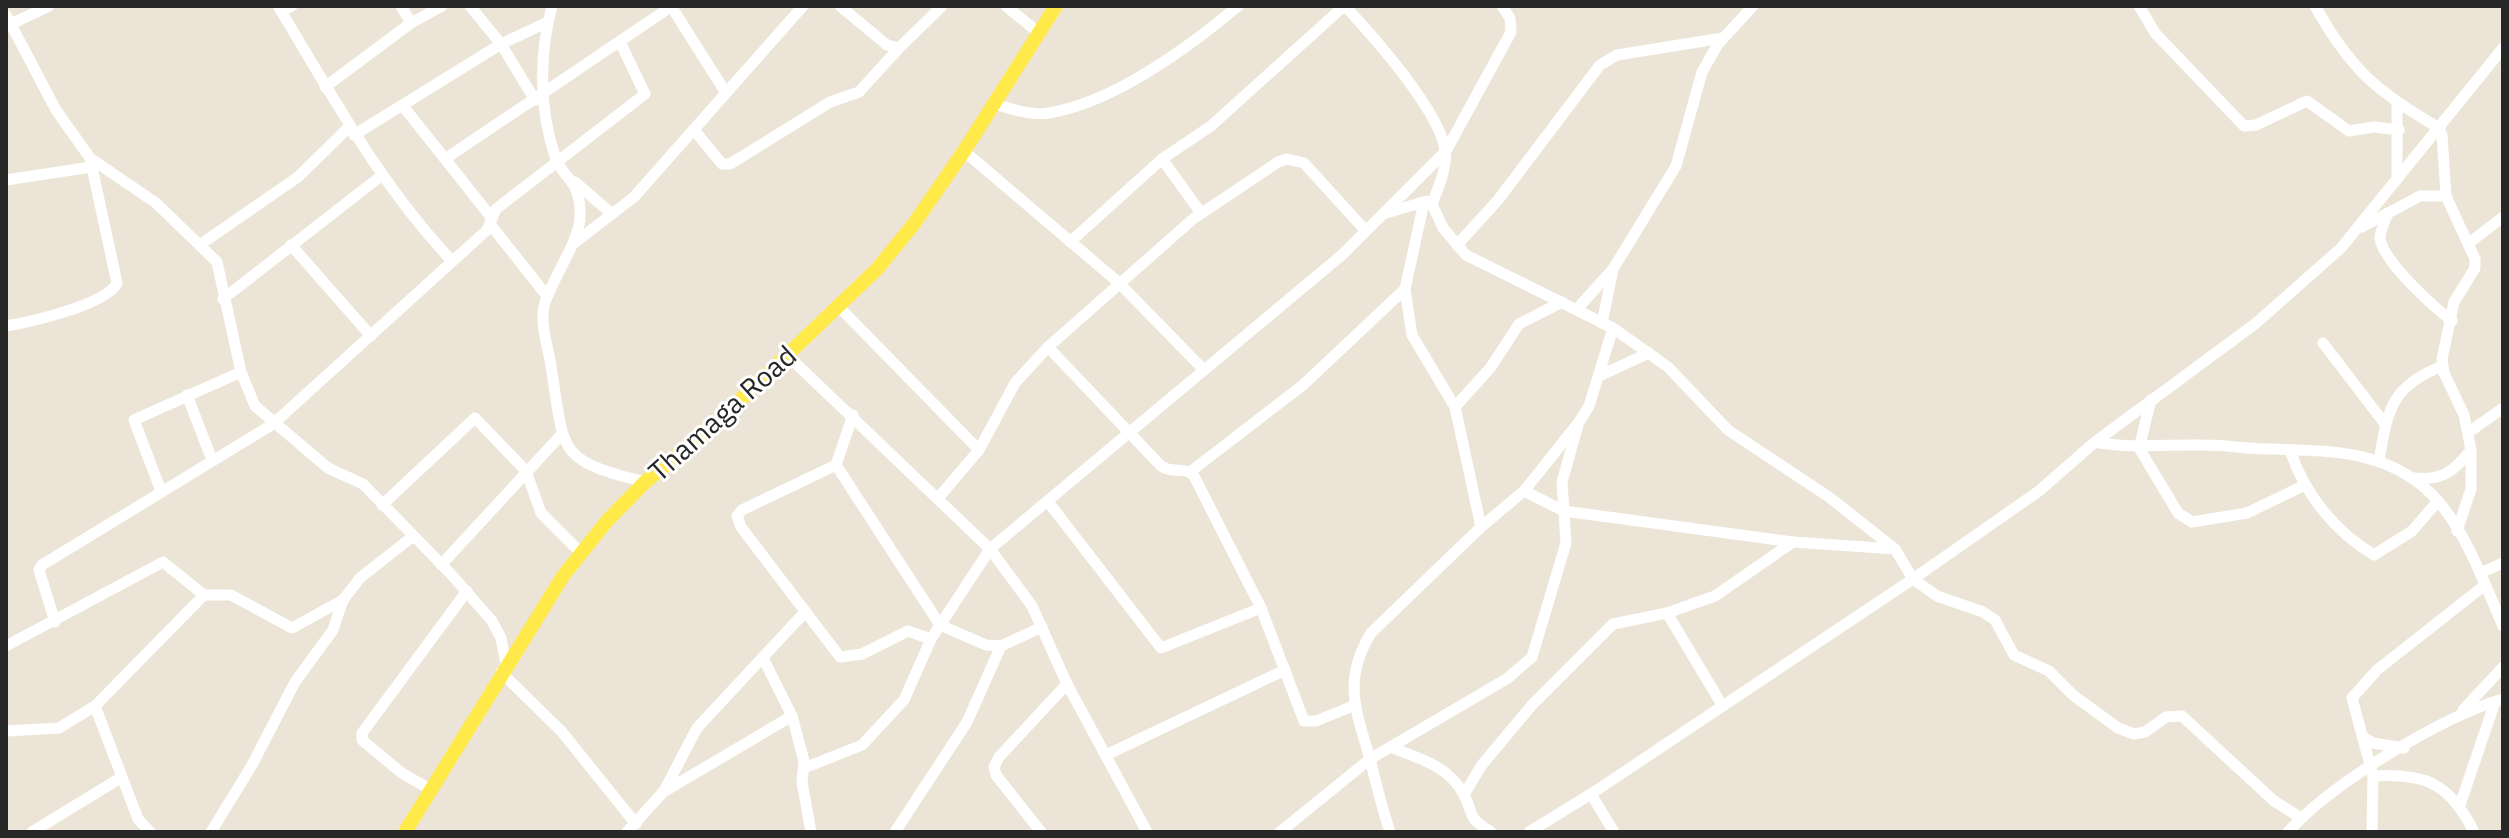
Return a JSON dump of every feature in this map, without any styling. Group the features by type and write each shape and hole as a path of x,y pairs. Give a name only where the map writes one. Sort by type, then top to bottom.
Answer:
{"main road":[{"name":"Thamaga Road","path":"405,832 504,668 581,553 645,482 717,422 839,307 913,225 995,104 1056,6"}],"street":[{"path":"6,326 55,315 114,289 118,276 91,163 56,110 8,20 49,6"},
{"path":"401,6 411,23"},
{"path":"325,87 411,23 442,6"},
{"path":"470,6 539,98 556,160 575,182 612,214"},
{"path":"539,98 552,6"},
{"path":"445,159 672,6 726,93"},
{"path":"569,246 634,197 803,6"},
{"path":"840,6 887,45 899,48"},
{"path":"694,130 722,164 730,164 830,102 859,92 942,6"},
{"path":"1006,6 1040,34"},
{"path":"995,104 1018,112 1047,114 1104,96 1201,37 1238,6"},
{"path":"1070,242 1162,159 1211,126 1344,6 1407,80 1426,108 1446,151"},
{"path":"1481,527 1455,407 1412,335 1405,289 1446,151 1511,32 1510,18 1502,6"},
{"path":"1577,309 1613,269 1676,166 1702,72 1723,38 1753,6"},
{"path":"2139,6 2155,33 2244,126 2256,125 2307,101 2349,131 2374,127 2399,130"},
{"path":"2315,6 2360,73 2397,105 2439,128 2444,143 2446,196 2469,243 2475,268 2454,302 2442,366 2469,432 2471,450 2471,489 2457,531"},
{"path":"284,8 325,87 381,176 417,224 452,261"},
{"path":"201,244 298,177 352,131 403,106 501,44 548,22"},
{"path":"1457,245 1498,200 1600,65 1617,55 1723,38"},
{"path":"55,622 40,567 273,424 452,261 556,160 645,94 620,42"},
{"path":"1529,832 1913,579 2039,491 2095,442 2290,296 2357,229 2503,48"},
{"path":"2397,105 2397,180"},
{"path":"403,106 547,296"},
{"path":"964,151 1118,282 1203,369"},
{"path":"804,768 868,741 908,695 931,639 990,549 1049,503 1203,369 1343,254 1446,151"},
{"path":"1162,159 1201,213"},
{"path":"939,497 979,450 1015,383 1048,347 1118,282 1201,213 1278,162 1296,160 1304,163 1365,230"},
{"path":"6,180 91,163 156,203 201,244 217,262 241,372 255,406 328,468 363,484 467,591 498,630 504,668 562,732 632,828 664,791 697,728 805,612"},
{"path":"223,299 381,176"},
{"path":"575,182 581,215 547,296 544,323 562,434 569,449 595,470 645,482"},
{"path":"2357,229 2420,196 2446,196"},
{"path":"1429,200 1457,245 1476,263 1577,309 1649,353 1668,367 1728,430 1829,497 1895,549 1913,579 1937,596 1983,612 1995,620 2014,655 2049,671 2073,695 2118,728 2134,734 2145,732 2166,717 2174,714 2182,716 2274,801 2301,818"},
{"path":"1385,213 1429,200"},
{"path":"2388,213 2380,235 2383,246 2419,294 2452,321"},
{"path":"2469,243 2503,217"},
{"path":"291,245 371,336"},
{"path":"1280,832 1370,759 1508,678 1532,657 1566,543 1562,482 1579,422 1599,376 1608,326 1613,269"},
{"path":"1048,347 1167,470 1190,472 1303,385 1405,289"},
{"path":"1455,407 1499,357 1519,324 1562,302"},
{"path":"839,307 979,450"},
{"path":"2323,343 2385,424"},
{"path":"1599,376 1649,353"},
{"path":"787,355 990,549 1032,606 1067,684 1147,832"},
{"path":"2379,460 2385,424 2396,398 2418,377 2442,366"},
{"path":"161,491 134,420 241,372"},
{"path":"187,395 212,460"},
{"path":"2151,400 2139,448 2178,513 2192,522 2247,513 2303,486"},
{"path":"2469,432 2503,408"},
{"path":"853,415 836,465 742,510 737,516 842,659 862,654 908,631 931,639"},
{"path":"382,505 472,419 477,420 526,471 541,513 581,553"},
{"path":"1390,832 1353,706 1353,676 1371,633 1481,527 1524,491 1579,422"},
{"path":"441,565 562,434"},
{"path":"2095,442 2139,448 2204,445 2351,452 2379,460 2414,478 2438,501 2483,579 2503,626"},
{"path":"2290,450 2303,486 2330,519 2374,555 2412,531 2438,501"},
{"path":"2414,478 2437,479 2449,474 2471,450"},
{"path":"836,465 940,625 986,645 1001,646 1042,627"},
{"path":"1190,472 1261,608 1302,718 1307,722 1353,706"},
{"path":"1524,491 1564,511 1793,542 1895,549"},
{"path":"1049,503 1161,648 1261,608"},
{"path":"211,832 252,765 295,682 323,648 343,600 360,578 412,537"},
{"path":"1464,795 1481,766 1532,705 1613,624 1667,613 1715,596 1793,542"},
{"path":"6,646 163,562 204,595 231,595 292,628 343,600"},
{"path":"2372,832 2371,772 2353,705 2355,691 2503,563"},
{"path":"432,790 378,754 362,740 362,733 467,591"},
{"path":"6,731 59,728 95,706 204,595"},
{"path":"1667,613 1722,705"},
{"path":"895,832 967,722 1001,646"},
{"path":"763,658 792,716 804,768 802,782 811,832"},
{"path":"2457,716 2503,667"},
{"path":"1106,755 1285,670"},
{"path":"1041,832 996,775 994,767 999,757 1067,684"},
{"path":"2288,832 2326,795 2371,772 2457,716 2499,700"},
{"path":"2460,805 2499,700"},
{"path":"95,706 138,819 150,832"},
{"path":"664,791 792,716"},
{"path":"2363,737 2373,743 2404,748"},
{"path":"1390,747 1436,765 1464,795 1474,821 1491,832"},
{"path":"2371,772 2427,782 2446,791 2460,805 2474,832"},
{"path":"32,832 122,777"},
{"path":"1591,794 1614,832"}]}
